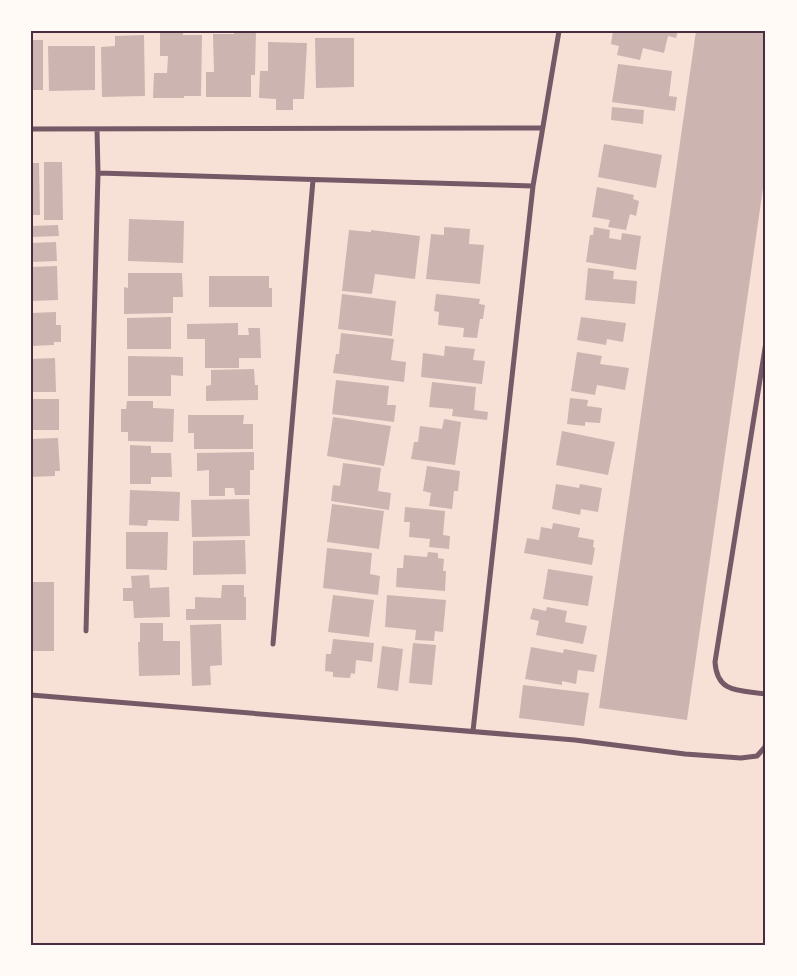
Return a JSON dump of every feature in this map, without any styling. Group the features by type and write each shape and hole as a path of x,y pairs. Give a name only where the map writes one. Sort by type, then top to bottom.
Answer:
{"street":[{"path":"473,731 533,186 559,31"},
{"path":"31,129 542,128"},
{"path":"86,631 98,173 97,129"},
{"path":"98,173 533,186"},
{"path":"273,644 313,180"},
{"path":"766,342 715,662 719,680 727,688 766,694"},
{"path":"31,695 575,740 685,754 741,758 757,756 765,747 766,741"}],"building":[{"path":"160,31 183,32 183,35 202,35 201,96 153,98 154,73 167,73 168,56 160,56"},
{"path":"234,31 256,31 255,75 251,75 251,97 206,97 206,72 214,72 213,34 234,34"},
{"path":"613,31 678,31 676,38 668,36 664,53 643,48 640,60 617,55 619,46 611,44"},
{"path":"696,31 766,31 766,167 687,720 599,708"},
{"path":"144,35 145,96 102,97 101,47 115,46 115,36"},
{"path":"315,38 354,38 354,87 316,88"},
{"path":"31,40 43,40 43,90 31,90"},
{"path":"268,42 307,43 304,99 293,99 293,110 276,110 276,99 259,98 260,71 268,71"},
{"path":"48,46 95,46 95,90 49,91"},
{"path":"618,64 672,71 669,96 677,97 675,111 612,102"},
{"path":"612,107 644,110 643,124 611,120"},
{"path":"604,144 662,155 656,188 598,177"},
{"path":"44,162 62,162 63,220 44,220"},
{"path":"31,163 39,163 40,215 31,215"},
{"path":"597,187 634,195 633,199 639,201 636,216 630,214 626,230 608,227 610,220 592,217"},
{"path":"129,219 184,221 183,263 128,261"},
{"path":"58,225 59,236 31,237 31,226"},
{"path":"444,227 470,229 469,244 484,245 480,284 426,279 431,234 444,235"},
{"path":"594,227 610,230 609,238 621,240 622,233 641,236 636,270 586,262 590,235 593,235"},
{"path":"349,230 371,232 371,230 420,236 415,279 375,274 372,294 342,291"},
{"path":"56,242 57,261 31,262 31,243"},
{"path":"57,266 58,300 31,301 31,267"},
{"path":"588,268 614,271 613,279 637,281 635,304 585,300"},
{"path":"128,273 182,273 183,297 173,297 173,313 124,314 124,287 128,288"},
{"path":"209,276 269,276 269,288 272,288 272,307 209,307"},
{"path":"342,294 396,301 392,336 338,329"},
{"path":"436,294 480,299 479,304 485,305 483,319 480,319 477,338 463,337 464,328 438,325 439,312 434,311"},
{"path":"56,312 56,325 61,325 61,342 54,342 54,345 31,346 31,313"},
{"path":"171,317 171,349 127,349 127,318"},
{"path":"581,317 626,323 623,342 607,339 606,345 577,340"},
{"path":"238,323 238,335 249,335 248,328 260,328 261,358 239,358 239,368 205,368 205,339 187,339 187,324"},
{"path":"341,333 394,339 391,360 406,362 404,382 333,373 336,354 339,354"},
{"path":"445,346 475,349 473,360 485,361 482,384 421,377 423,353 444,356"},
{"path":"577,352 602,356 600,364 629,368 625,390 597,385 595,395 571,391"},
{"path":"128,356 183,357 183,376 171,375 171,396 128,396"},
{"path":"55,358 56,392 31,392 31,359"},
{"path":"254,369 255,385 258,385 258,400 206,401 206,386 211,385 211,370"},
{"path":"336,380 389,386 387,405 396,405 394,422 332,414"},
{"path":"432,382 476,387 474,410 488,412 487,420 452,416 453,409 429,407"},
{"path":"570,398 588,400 587,406 602,408 600,423 585,422 585,426 567,424"},
{"path":"31,399 59,399 59,430 31,430"},
{"path":"127,401 153,401 153,408 174,409 173,442 128,441 128,432 121,432 121,409 126,409"},
{"path":"188,415 244,415 243,424 253,424 253,449 194,449 194,433 188,433"},
{"path":"333,417 391,426 384,466 327,456"},
{"path":"444,419 461,422 455,465 411,459 414,442 418,442 420,426 442,429"},
{"path":"562,431 615,442 608,475 556,465"},
{"path":"58,438 60,471 55,471 55,476 31,477 31,439"},
{"path":"130,445 151,446 151,453 171,453 172,477 151,477 151,484 130,484"},
{"path":"254,452 254,470 250,470 250,495 235,495 234,488 225,488 225,496 209,496 209,470 197,471 197,453"},
{"path":"343,463 381,468 378,491 391,493 389,510 331,501 333,485 340,486"},
{"path":"427,466 460,471 458,491 454,491 452,509 429,506 431,493 423,491"},
{"path":"556,484 579,488 580,484 602,488 598,512 581,509 580,515 552,509"},
{"path":"130,490 180,492 179,521 148,520 147,526 129,525"},
{"path":"249,499 250,536 192,537 191,500"},
{"path":"332,504 384,511 379,549 327,542"},
{"path":"405,507 445,511 443,535 450,536 449,549 429,547 430,539 409,537 410,522 404,522"},
{"path":"553,523 580,528 578,537 594,540 593,547 595,548 592,565 524,553 527,538 539,540 541,527 552,529"},
{"path":"126,532 168,532 167,570 126,569"},
{"path":"245,540 246,574 193,575 193,541"},
{"path":"327,548 372,553 370,574 380,576 378,595 323,588"},
{"path":"428,552 438,553 438,558 444,559 443,571 446,571 445,591 396,587 397,568 403,568 404,555 427,557"},
{"path":"548,569 593,576 588,606 543,599"},
{"path":"149,575 150,588 169,587 170,617 134,618 133,601 123,601 123,588 132,588 131,576"},
{"path":"31,582 54,582 54,651 31,651"},
{"path":"222,585 244,585 246,620 186,620 186,609 195,609 195,597 221,598"},
{"path":"333,595 374,600 369,637 328,632"},
{"path":"387,595 446,600 443,632 435,631 434,641 415,640 416,630 385,627"},
{"path":"547,607 567,611 565,622 587,626 583,644 536,635 539,621 530,619 533,608 546,611"},
{"path":"140,623 163,623 163,641 180,641 180,675 139,676 138,642 140,642"},
{"path":"221,624 222,665 210,666 211,685 192,686 190,625"},
{"path":"333,639 374,643 372,662 356,660 355,674 351,673 350,678 333,677 333,672 325,671 326,654 331,654"},
{"path":"413,643 436,645 432,685 409,683"},
{"path":"382,646 403,649 398,691 377,688"},
{"path":"531,647 563,653 564,649 597,655 594,672 578,670 576,684 562,681 562,685 525,679"},
{"path":"523,685 589,693 584,726 519,718"}]}
